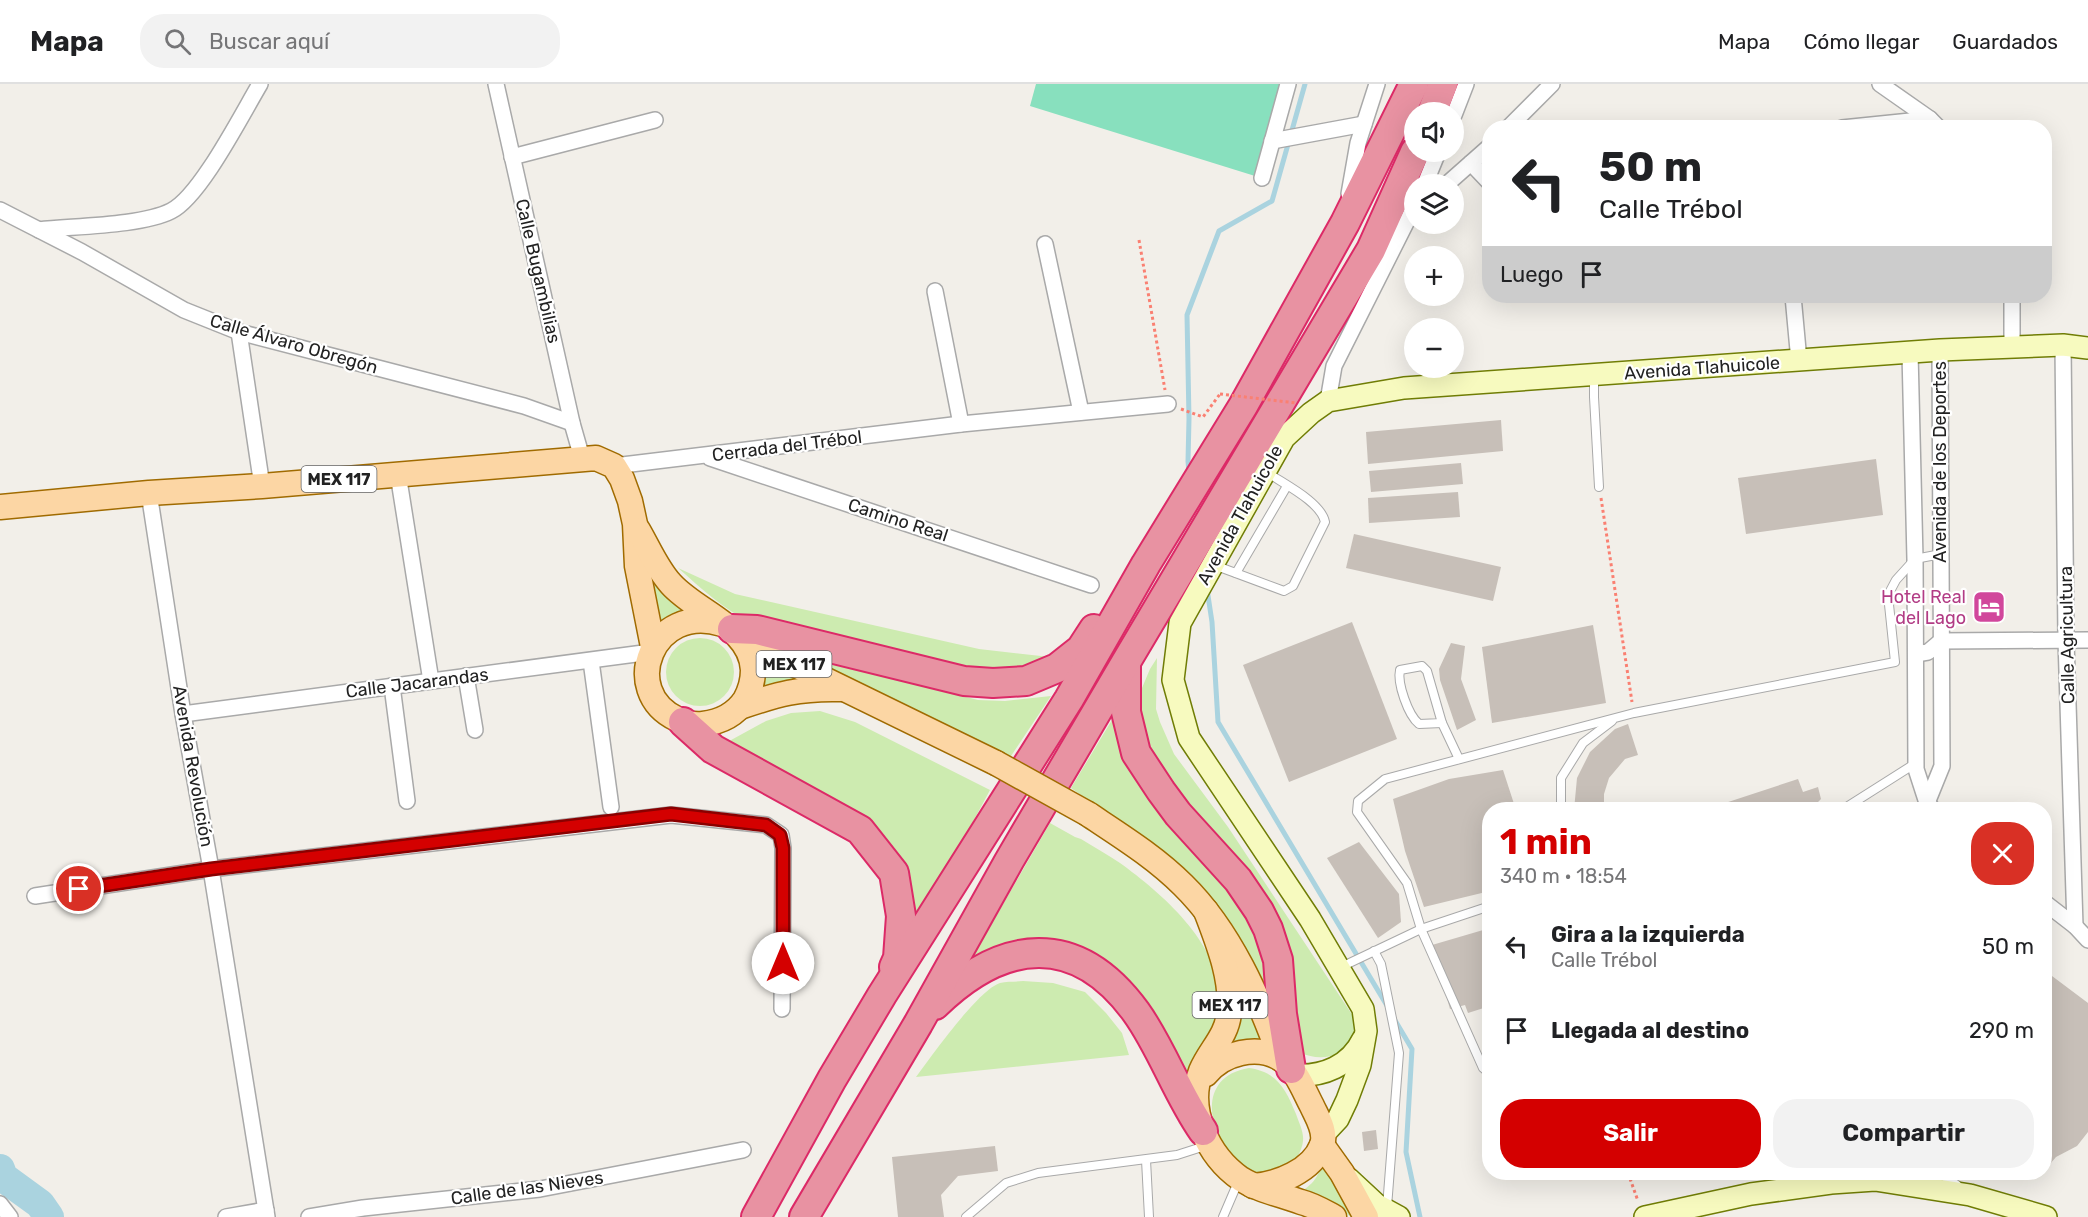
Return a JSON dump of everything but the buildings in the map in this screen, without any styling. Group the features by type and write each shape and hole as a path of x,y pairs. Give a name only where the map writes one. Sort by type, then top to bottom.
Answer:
{"highway":[{"path":"756,1217 832,1078 1069,699 1146,564 1243,406 1345,223 1414,84"},
{"path":"1436,102 1443,84"},
{"path":"804,1217 918,1024 1009,861 1371,250 1411,162"},
{"path":"732,631 757,630 964,681 993,683 1026,681 1057,668 1081,649 1116,597 1146,564"},
{"path":"1126,662 1124,695 1136,753 1178,814 1243,887 1268,929 1278,960 1289,1068"},
{"path":"683,722 713,749 860,830 894,873 901,916 898,958 882,995"},
{"path":"918,1024 961,982 1000,960 1037,952 1067,957 1095,970 1112,984 1137,1013 1185,1104 1207,1138"}],"main road":[{"name":"Avenida Tlahuicole","path":"1366,1031 1363,1009 1310,919 1189,738 1173,680 1180,622 1284,438 1328,401 1404,388 1940,350 2063,345 2088,348"},
{"name":"MEX 117","path":"0,507 596,458 614,466 626,490 635,524 637,566 652,650"},
{"name":"MEX 117","path":"635,524 670,584 732,631 752,661 751,686 740,707"},
{"name":"MEX 117","path":"846,689 811,688 784,693 740,707 728,717 714,723 698,725 670,716 660,706 652,694 648,681 648,666 652,650 660,638 678,624 700,619 732,631 996,763 1088,814 1147,854 1182,884 1206,911 1229,945 1289,1068 1321,1124 1323,1140 1342,1173 1384,1215"},
{"name":"MEX 117","path":"1206,911 1219,947 1230,1002 1226,1029 1201,1071 1196,1095 1197,1107 1207,1138 1222,1162 1246,1182 1321,1214"},
{"path":"1196,1095 1204,1076 1218,1062 1227,1057 1252,1052 1270,1054 1289,1068 1318,1074 1339,1066 1355,1052 1366,1031"},
{"path":"1246,1182 1276,1182 1297,1172 1314,1156 1338,1119 1347,1100 1360,1065 1366,1031"},
{"path":"1642,1211 1831,1183 1875,1180 1970,1195 2046,1217"}],"street":[{"path":"39,230 140,220 172,211 198,186 260,84"},
{"name":"Calle Bugambilias","path":"496,84 572,423 582,458"},
{"path":"1262,178 1288,84"},
{"path":"1345,223 1358,143 1377,84"},
{"path":"1459,102 1466,84"},
{"path":"1516,120 1552,84"},
{"path":"1880,84 1931,120"},
{"path":"512,157 656,120"},
{"path":"1272,141 1364,124"},
{"path":"1459,174 1482,154"},
{"path":"1472,163 1482,174"},
{"name":"Calle Álvaro Obregón","path":"0,210 184,310 239,332 524,406 572,423"},
{"path":"1328,401 1334,366 1404,227"},
{"path":"1045,244 1082,412"},
{"path":"935,291 961,424"},
{"path":"1794,303 1799,361"},
{"path":"2012,303 2012,346"},
{"path":"239,332 262,486"},
{"name":"Calle Agricultura","path":"2063,345 2066,640 2074,926"},
{"name":"Avenida de los Deportes","path":"1932,802 1942,766 1940,350"},
{"name":"Avenida de los Deportes","path":"1910,353 1915,559 1916,770 1929,802"},
{"name":"Cerrada del Trébol","path":"614,466 961,424 1168,404"},
{"name":"Camino Real","path":"704,456 1091,585"},
{"path":"398,474 431,681"},
{"name":"Avenida Revolución","path":"149,493 183,714 211,869 266,1214"},
{"path":"1915,629 1932,631 1941,640"},
{"path":"1916,654 1928,652 1941,640 2088,640"},
{"name":"Calle Jacarandas","path":"183,714 591,661 652,650"},
{"path":"591,661 611,807"},
{"path":"466,676 475,730"},
{"path":"392,686 407,801"},
{"path":"35,896 211,869 671,814 766,825 780,835 783,848 782,1009"},
{"path":"2052,908 2088,940"},
{"name":"Calle de las Nieves","path":"309,1217 363,1208 540,1190 743,1150"},
{"path":"0,1204 10,1217"},
{"path":"226,1217 266,1214"}],"lane":[{"path":"1594,375 1593,397 1599,487"},
{"path":"1213,564 1284,591 1293,586 1325,522 1323,513 1307,499 1265,471"},
{"path":"1236,573 1287,486"},
{"path":"1482,1066 1421,929 1407,883 1357,812 1358,801 1385,779 1634,713 1895,662 1888,595 1896,580 1915,559 1941,554"},
{"path":"1442,723 1419,724 1413,719 1398,679 1400,670 1422,666 1427,671 1442,723 1459,759"},
{"path":"1561,802 1561,778 1583,742 1615,718"},
{"path":"1855,802 1916,763"},
{"path":"1339,968 1421,929 1482,909"},
{"path":"1374,951 1381,964 1399,1053 1384,1215"},
{"path":"966,1217 1006,1184 1038,1173 1177,1155 1207,1138"},
{"path":"1146,1160 1149,1217"},
{"path":"1948,1180 1970,1195"},
{"path":"1223,1217 1246,1182"}],"path":[{"path":"1139,240 1168,404 1203,417 1220,394 1296,403"},
{"path":"1599,487 1634,713"},
{"path":"1631,1180 1642,1211"}],"green space":[{"path":"1036,84 1283,84 1255,176 1030,106"},
{"path":"647,565 693,617 656,636"},
{"path":"678,568 735,594 979,649 1050,657 1039,665 1001,671 953,667 753,623 723,605"},
{"path":"707,638 719,644 728,653 734,665 732,685 724,696 707,706 693,706 676,696 668,685 666,665 676,648 687,640"},
{"path":"786,652 978,700 1005,701 1051,696 1007,762"},
{"path":"1157,658 1156,709 1174,754 1228,827 1353,1016 1355,1028 1353,1040 1349,1046 1337,1054 1315,1057 1301,1053 1288,962 1153,769 1138,711 1142,688"},
{"path":"759,661 814,684 757,694"},
{"path":"1118,710 1260,923 1271,999 1094,804 1071,788"},
{"path":"820,711 855,722 990,790 916,928 904,876 722,745 766,721 791,713"},
{"path":"1050,823 1120,863 1158,893 1194,931 1207,953 1216,975 1220,999 1213,1030 1187,1075 1124,985 990,951 973,956"},
{"path":"1023,981 1053,983 1085,992 1122,1033 1129,1055 916,1077 955,1025 991,988 1000,983"},
{"path":"1241,985 1265,1048 1228,1047"},
{"path":"1249,1068 1259,1070 1274,1078 1289,1097 1296,1114 1303,1141 1299,1153 1288,1170 1252,1174 1230,1156 1216,1130 1212,1103 1215,1091 1222,1081 1233,1073"},
{"path":"1325,1155 1356,1217 1351,1217 1339,1208 1299,1193 1316,1177"}],"waterway":[{"path":"1189,473 1187,315 1219,231 1272,201 1305,84"},
{"path":"1207,589 1212,622 1218,722 1389,1009"},
{"path":"1393,1017 1412,1049 1406,1152 1420,1217"},
{"path":"0,1169 3,1177 40,1204 49,1217"}],"place":[{"name":"Hotel Real del Lago","path":"1989,607"}],"route":[{"path":"79,889 211,869 671,814 766,825 780,835 783,848 783,963"}]}
